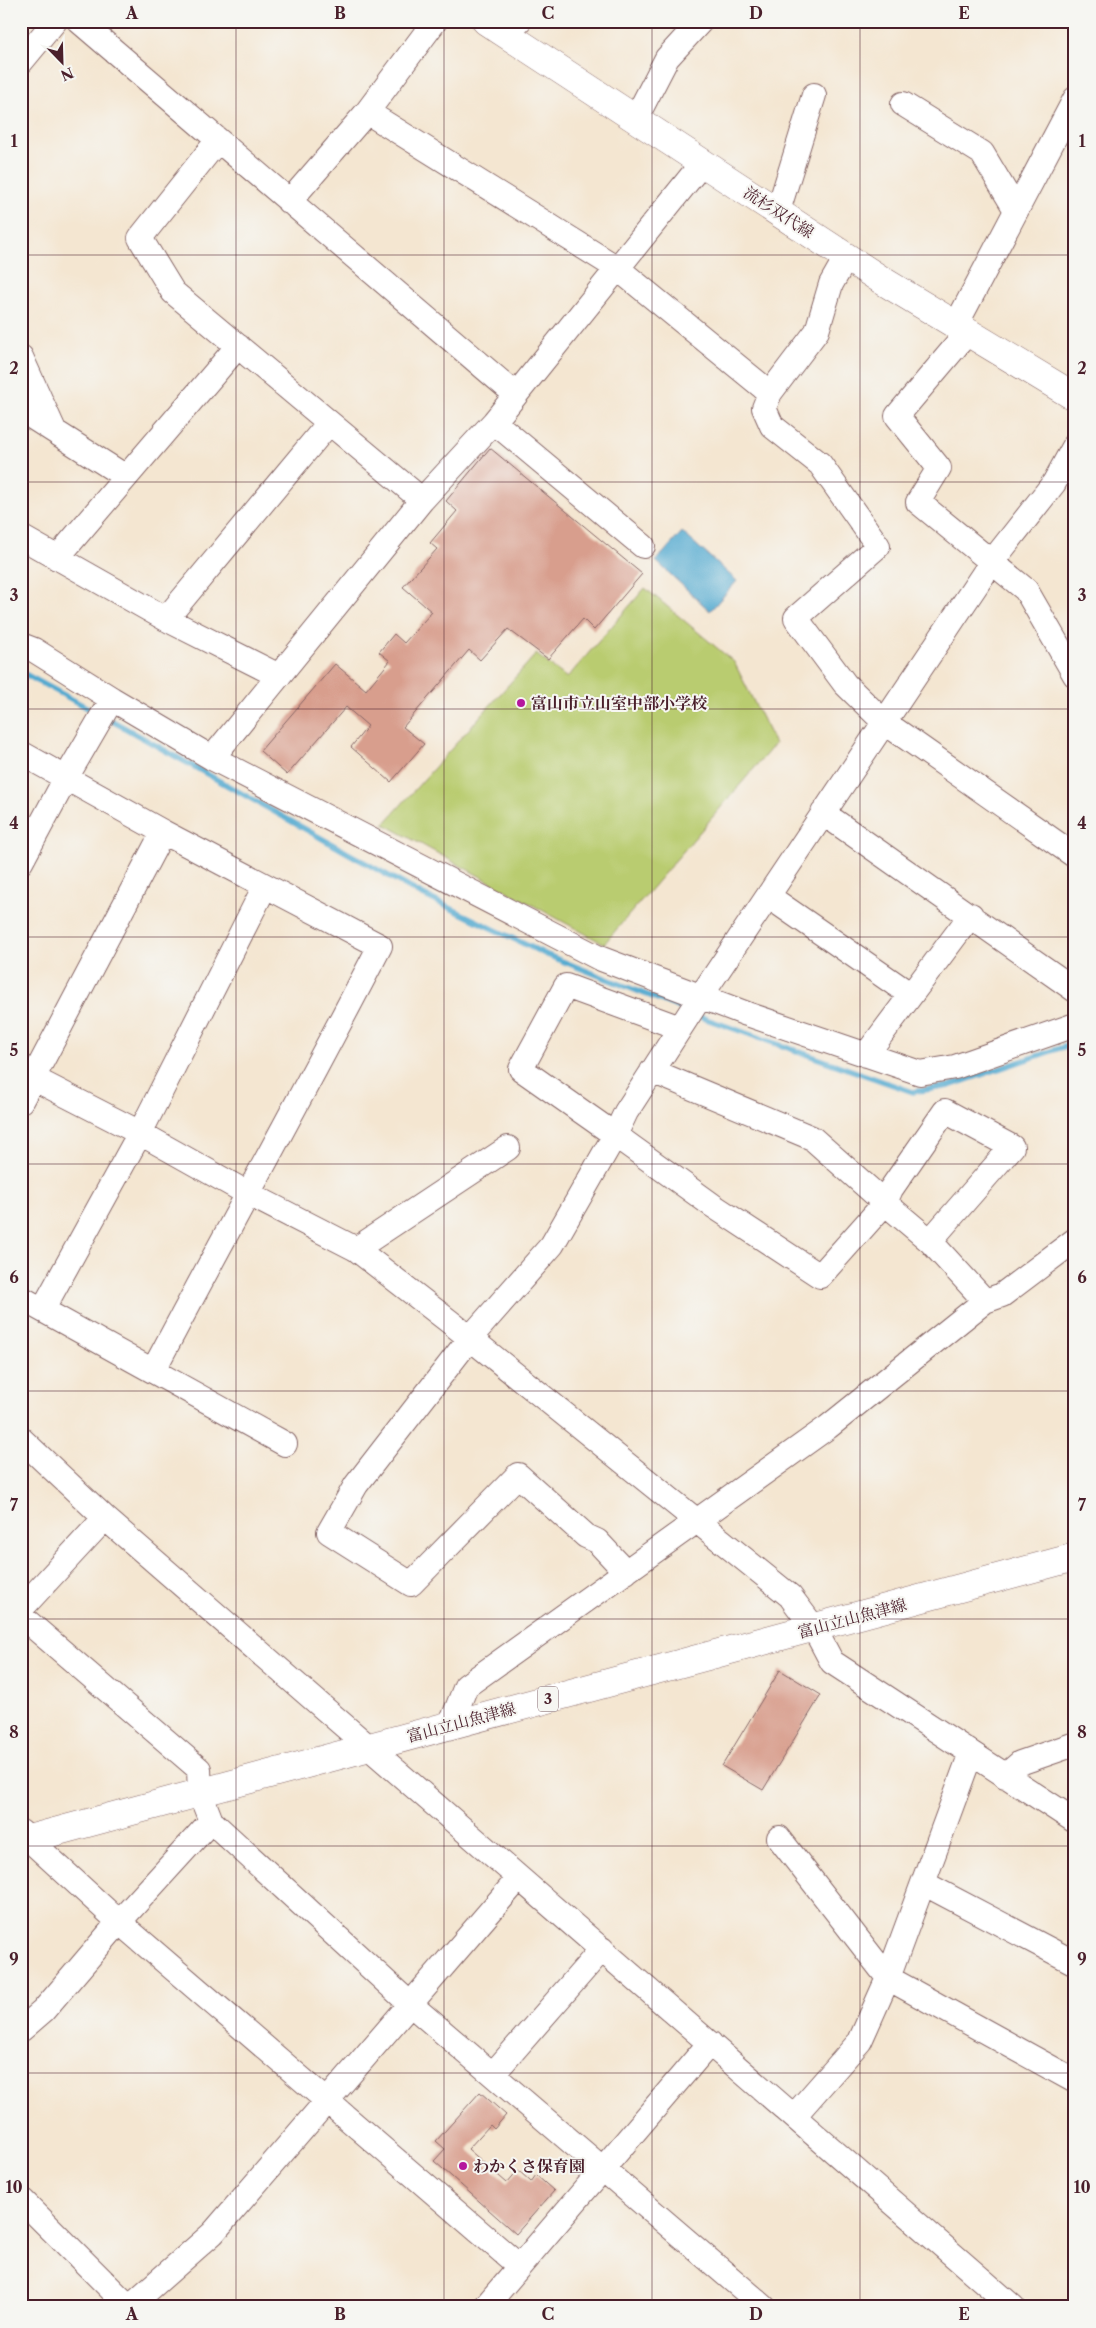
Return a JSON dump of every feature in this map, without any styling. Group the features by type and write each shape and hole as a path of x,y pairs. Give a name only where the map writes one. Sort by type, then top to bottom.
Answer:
{"main road":[{"name":"流杉双代線","path":"503,25 636,118 847,256 1075,397"},
{"name":"富山立山魚津線","path":"24,1838 369,1748 451,1724 1075,1557"}],"street":[{"path":"21,62 55,21"},
{"path":"79,21 515,394"},
{"path":"290,202 367,112 435,21"},
{"path":"636,118 667,58 701,21"},
{"path":"778,211 814,95"},
{"path":"1075,99 1016,210 962,328 897,416 939,468 918,502 1026,590 1075,675"},
{"path":"903,104 982,153 1016,210"},
{"path":"367,112 617,268 770,393"},
{"path":"218,140 140,238 173,292 422,500"},
{"path":"212,758 422,500 494,422 703,162"},
{"path":"847,256 831,284 817,331 770,393 764,408 772,426 820,464 878,546 796,618 845,684 884,722 1075,856"},
{"path":"58,558 238,346"},
{"path":"21,357 54,430"},
{"path":"21,410 126,477"},
{"path":"494,422 643,546"},
{"path":"166,619 329,423"},
{"path":"626,1572 597,1541 586,1536 518,1474 411,1584 329,1532 356,1485 470,1338 552,1245 615,1135 626,1112 652,1071 991,563 1054,483 1075,445"},
{"path":"21,537 166,619 279,676"},
{"path":"21,645 34,650 111,702 212,758 600,958 699,1000 920,1074 955,1067 1075,1025"},
{"path":"21,862 66,778 111,702"},
{"path":"21,753 163,832 380,946 314,1073 247,1193 153,1371"},
{"path":"823,813 971,915 1075,990"},
{"path":"21,1101 27,1075 163,832"},
{"path":"42,1309 140,1133 265,886"},
{"path":"768,896 911,995"},
{"path":"866,1055 971,915"},
{"path":"682,1026 566,986 521,1069 712,1204 820,1276 885,1203 891,1190 945,1111 1012,1146 930,1241"},
{"path":"652,1071 812,1138 930,1241 985,1301"},
{"path":"27,1075 140,1133 247,1193 356,1249 470,1338 790,1596 814,1628 832,1662 1075,1822"},
{"path":"356,1249 508,1148"},
{"path":"451,1724 466,1686 698,1522 828,1426 985,1301 1002,1295 1075,1240"},
{"path":"21,1298 285,1444"},
{"path":"21,1439 105,1518 795,2115 1013,2307"},
{"path":"21,1609 105,1518"},
{"path":"21,1616 199,1769 200,1793 211,1821 410,2003 764,2307"},
{"path":"1005,1776 1020,1763 1075,1744"},
{"path":"795,2115 860,2041 888,1978 971,1753"},
{"path":"21,2030 43,2011 119,1922 211,1821"},
{"path":"24,1838 519,2266"},
{"path":"779,1838 888,1978 1075,2081"},
{"path":"21,2200 129,2307 213,2233 519,1878"},
{"path":"923,1883 1075,1963"},
{"path":"493,2074 602,1949"},
{"path":"485,2307 710,2042"}],"green space":[{"path":"645,588 734,662 775,744 604,944 384,824 536,654 567,678"}],"water":[{"path":"682,532 737,581 710,611 656,561"}],"building":[{"path":"490,448 642,574 594,630 583,619 548,659 508,629 480,660 469,650 403,727 424,744 391,782 351,747 368,726 346,707 287,775 260,751 335,664 366,690 390,661 379,652 394,634 404,643 432,612 403,587 437,549 430,543 457,511 446,501"},
{"path":"780,1670 821,1695 763,1790 722,1766"},
{"name":"わかくさ保育園","path":"480,2092 506,2115 494,2129 490,2125 468,2149 507,2183 518,2170 531,2182 536,2175 554,2191 516,2234 434,2161 445,2149 436,2141"}],"waterway":[{"path":"21,672 99,714"},
{"path":"107,718 421,894 547,955 685,1010"},
{"path":"695,1015 913,1092 949,1086 1075,1043"}],"place":[{"name":"富山市立山室中部小学校","path":"521,703"},
{"name":"わかくさ保育園","path":"463,2166"}]}
